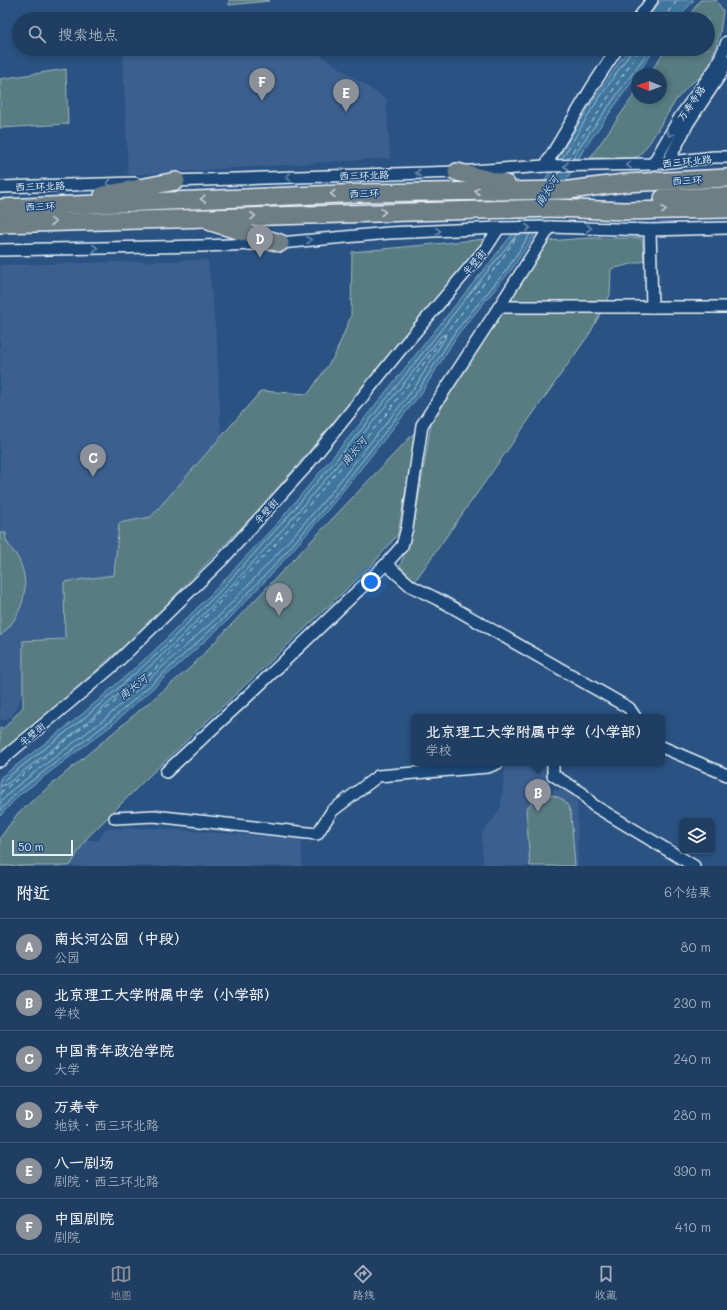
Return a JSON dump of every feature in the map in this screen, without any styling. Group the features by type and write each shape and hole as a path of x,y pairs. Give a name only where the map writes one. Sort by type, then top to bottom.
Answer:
{"highway":[{"path":"456,172 530,190"},
{"name":"西三环","path":"2,207 363,193 569,190 625,183 727,178"},
{"path":"44,206 176,181"},
{"path":"569,190 625,191 727,189"},
{"path":"555,208 625,199 727,196"},
{"name":"西三环","path":"0,224 27,222 555,208 623,211 727,208"},
{"path":"700,209 727,214"},
{"path":"198,218 280,242"},
{"path":"0,229 27,222"}],"street":[{"path":"643,12 652,0"},
{"name":"万寿寺路","path":"653,164 680,117 716,67 727,42"},
{"path":"545,166 612,56"},
{"name":"万寿寺路","path":"668,162 688,123 720,75 727,61"},
{"name":"西三环北路","path":"0,187 456,172 545,166 653,164 727,158"},
{"path":"0,250 203,246 280,242 389,233 502,228 550,227 650,230 727,228"},
{"path":"166,772 386,564 402,546 407,528 422,425 550,227"},
{"name":"半壁街","path":"0,761 113,666 222,560 305,468 406,343 502,228"},
{"path":"650,230 652,307"},
{"path":"499,307 727,307"},
{"path":"386,564 411,586 466,614 629,708 633,714"},
{"path":"665,748 727,775"},
{"path":"115,818 154,816 318,834 332,811 378,776 490,766"},
{"path":"553,766 553,776 582,793 593,805 694,866"}],"shaded area":[{"path":"123,56 322,56 386,99 390,158 128,175"},
{"path":"208,260 217,345 221,437 151,517 119,523 114,575 66,639 24,675 24,690 18,705 12,716 5,720 0,720 0,265"},
{"path":"505,766 549,766 548,789 569,791 574,795 577,802 578,866 483,866 482,833 501,807"},
{"path":"150,828 301,839 302,866 70,866 86,839 98,841 106,829"}],"green space":[{"path":"229,0 269,0 269,1 229,5"},
{"path":"700,0 716,0 723,11 720,33 715,49 715,12 692,12"},
{"path":"661,56 713,56 708,72 690,84 676,100 650,142 639,156 632,158 590,158 631,100 631,104 667,104 667,68 653,68"},
{"path":"66,69 68,124 0,128 0,79"},
{"path":"587,238 642,238 644,261 611,269 610,295 590,333 415,581 400,566 413,530 431,424 548,241"},
{"path":"486,239 265,503 142,630 0,756 0,728 4,728 23,707 23,641 65,639 64,582 114,575 119,523 151,517 261,391 308,394 335,355 351,316 352,252"},
{"path":"416,431 398,534 373,564 147,778 86,839 70,866 0,866 0,838 18,813 191,667"},
{"path":"0,533 6,533 6,541 19,560 23,570 25,591 23,601 14,620 0,636"},
{"path":"546,795 559,798 565,802 570,809 575,866 530,866 526,807 528,807 538,797"}],"water":[{"path":"661,0 694,0 683,12 653,12"},
{"name":"南长河","path":"623,56 650,56 642,68 631,68 631,83 584,149 534,236 511,270 458,334 422,392 331,506 276,569 229,619 112,725 18,796 0,816 0,778 80,716 153,652 213,592 281,519 360,424 511,236 589,107"}],"ferry route":[{"path":"668,12 678,0"},
{"path":"567,160 635,56"},
{"path":"553,182 560,171"},
{"path":"526,222 530,216"},
{"path":"0,793 151,673 273,547 384,417 501,260 519,233"}],"place":[{"name":"中国剧院","path":"262,101"},
{"name":"八一剧场","path":"346,112"},
{"name":"万寿寺","path":"260,258"},
{"name":"中国青年政治学院","path":"93,477"},
{"name":"南长河公园（中段）","path":"279,616"},
{"name":"北京理工大学附属中学（小学部）","path":"538,812"}]}
